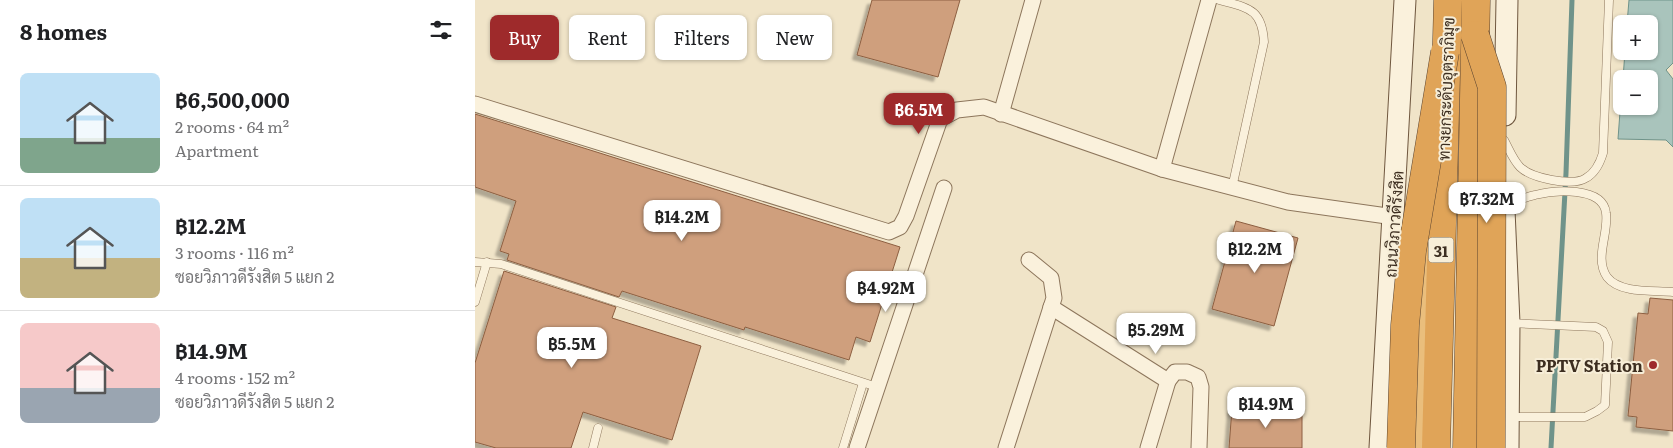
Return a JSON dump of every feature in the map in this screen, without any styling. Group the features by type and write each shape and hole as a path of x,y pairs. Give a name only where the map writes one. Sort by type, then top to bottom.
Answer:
{"highway":[{"name":"ถนนวิภาวดีรังสิต","path":"1420,448 1437,0"},
{"name":"ทางยกระดับอุตราภิมุข","path":"1437,448 1445,52 1448,0"},
{"name":"ทางยกระดับอุตราภิมุข","path":"1467,448 1477,0"},
{"name":"31","path":"1473,448 1477,0"},
{"path":"1475,35 1492,87 1491,448"},
{"path":"1401,448 1405,325 1412,251 1445,52"}],"main road":[{"name":"ถนนวิภาวดีรังสิต","path":"1380,448 1382,383 1394,217 1405,0"},
{"path":"1507,0 1504,210 1509,323 1508,448"}],"street":[{"path":"1001,114 1033,0"},
{"path":"1162,170 1209,0"},
{"path":"475,104 889,232 900,227 906,216 940,119 957,110 983,107 1162,170 1287,202 1394,217"},
{"path":"857,448 870,385 944,188"},
{"path":"1006,448 1054,298 1051,278 1029,260"},
{"path":"1051,307 1168,381"},
{"path":"1148,448 1168,381 1175,372 1187,372 1197,377 1201,387 1199,448"}],"lane":[{"path":"1219,0 1250,9 1263,24 1264,42 1232,188"},
{"path":"1504,140 1519,167 1530,174 1558,181 1574,181 1586,178 1596,169 1603,153 1609,0"},
{"path":"1504,210 1533,195 1557,191 1592,196 1603,204 1606,213 1601,263 1607,277 1615,284 1625,288 1673,292"},
{"path":"475,262 496,262 870,385 843,448"},
{"path":"475,302 487,262"},
{"path":"1508,417 1585,417 1597,411 1605,405 1608,342 1603,332 1596,327 1509,323"},
{"path":"593,448 598,428"}],"water":[{"path":"1629,0 1673,0 1673,63 1666,70 1673,79 1673,147 1666,140 1618,139 1620,115 1658,115 1658,70 1624,70 1624,60 1658,60 1658,15 1628,15"}],"building":[{"path":"872,0 960,0 938,77 857,55"},
{"path":"475,114 900,247 870,342 856,337 849,360 745,327 744,330 622,291 619,297 507,260 509,254 500,251 516,201 475,187"},
{"path":"1236,221 1298,238 1274,326 1212,309"},
{"path":"504,271 616,307 612,318 701,346 672,440 583,412 571,448 496,448 475,442 475,363"},
{"name":"PPTV Station","path":"1650,298 1673,300 1673,431 1636,427 1637,417 1628,416 1638,313 1648,314"},
{"path":"1232,408 1302,410 1302,448 1229,448"}],"waterway":[{"path":"1551,448 1566,173 1572,0"}],"place":[{"name":"PPTV Station","path":"1653,365"}]}
